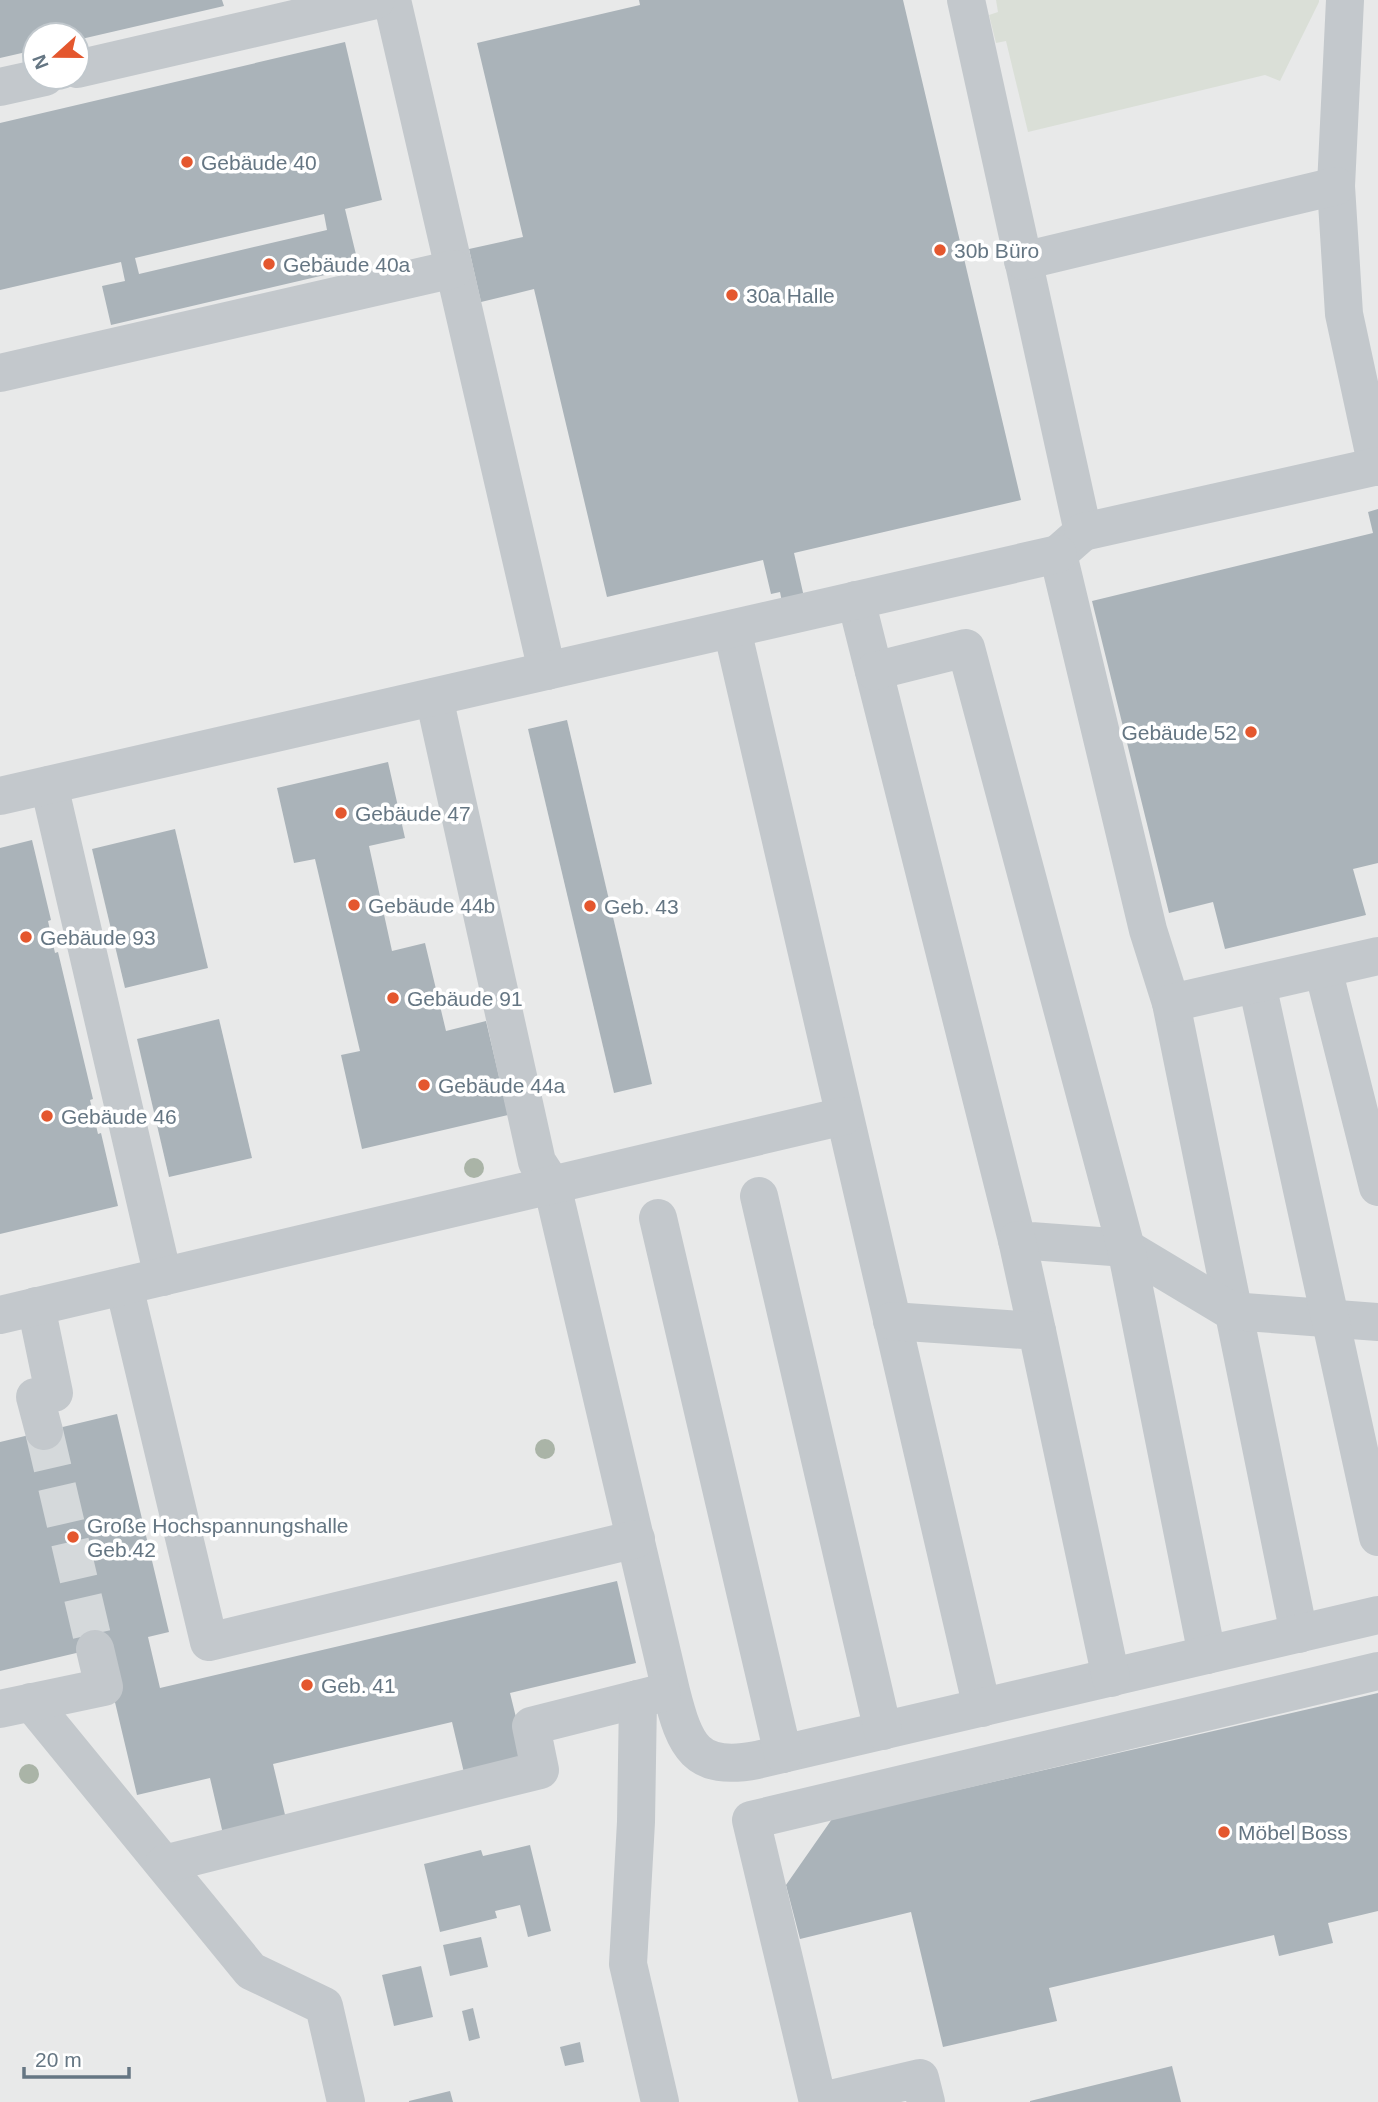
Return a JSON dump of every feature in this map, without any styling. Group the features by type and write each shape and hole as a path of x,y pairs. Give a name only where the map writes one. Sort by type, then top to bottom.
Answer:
{"lane":[{"path":"91,66 376,0"},
{"path":"392,0 547,671"},
{"path":"966,0 1023,261 1070,543 1148,930 1171,1003 1231,1311 1299,1634"},
{"path":"0,796 856,600 1377,466 1344,314 1336,186 1345,0"},
{"path":"0,87 21,82"},
{"path":"1023,261 1336,186"},
{"path":"0,373 454,269"},
{"path":"856,600 1017,1240 1111,1678"},
{"path":"732,629 982,1708"},
{"path":"874,671 967,648 1126,1248 1207,1655"},
{"path":"434,696 537,1162 552,1185 636,1539 654,1695 636,1822 628,1964 660,2102"},
{"path":"49,785 163,1277"},
{"path":"1171,1003 1378,956"},
{"path":"1323,969 1378,1187"},
{"path":"1257,984 1378,1537"},
{"path":"44,1431 36,1397 54,1393 18,1311 844,1116"},
{"path":"759,1196 883,1731"},
{"path":"657,1219 783,1754"},
{"path":"1017,1240 1126,1248 1231,1311 1378,1322"},
{"path":"124,1286 209,1642 636,1539"},
{"path":"892,1321 1037,1331"},
{"path":"654,1695 679,1720 691,1746 705,1759 730,1765 1378,1615"},
{"path":"15,1706 104,1686 95,1649"},
{"path":"923,2090 818,2102 751,1820 1378,1671"},
{"path":"164,1864 540,1770 531,1726 654,1695"},
{"path":"15,1706 164,1864 251,1972 324,2006 346,2102"}],"shaded area":[{"path":"0,0 1378,0 1378,2102 0,2102"},
{"path":"996,0 1319,2 1280,81 1265,75 1028,132 1006,41 996,43 989,15 998,12"}],"building":[{"path":"0,0 222,0 224,6 91,37 91,21 21,21 21,53 0,58"},
{"name":"30a Halle","path":"639,0 903,0 1021,500 794,553 804,597 782,602 780,592 771,594 763,560 607,597 534,289 481,302 469,249 523,237 477,43 640,5"},
{"name":"Gebäude 40","path":"345,42 382,200 345,209 359,267 111,325 102,286 125,281 121,262 0,290 0,123","holes":["324,214 327,230 139,274 135,258"]},
{"name":"Gebäude 52","path":"1378,509 1378,863 1353,869 1366,915 1225,949 1213,902 1169,913 1092,601 1373,533 1368,512"},
{"name":"Geb. 43","path":"567,720 652,1084 614,1093 528,729"},
{"path":"388,762 405,838 369,846 392,951 425,943 446,1031 486,1021 508,1115 362,1149 341,1055 360,1051 315,859 294,863 277,788"},
{"path":"175,829 208,968 125,988 92,849"},
{"name":"Gebäude 46","path":"32,840 51,920 48,921 55,953 58,952 93,1099 90,1100 98,1134 101,1133 118,1206 0,1234 0,848"},
{"path":"219,1019 252,1158 169,1177 137,1039"},
{"path":"117,1414 169,1632 148,1637 160,1688 617,1581 636,1663 510,1693 527,1762 465,1777 452,1722 273,1764 286,1819 223,1834 210,1778 137,1795 114,1698 106,1646 0,1671 0,1442"},
{"path":"1378,1693 1378,1911 1328,1923 1333,1943 1279,1956 1274,1935 1049,1988 1057,2021 943,2047 911,1912 800,1939 786,1885 832,1819"},
{"path":"530,1845 551,1931 528,1937 520,1905 495,1911 497,1918 440,1932 424,1864 481,1850 483,1856"},
{"path":"481,1937 488,1967 450,1976 443,1945"},
{"path":"421,1966 433,2017 394,2026 382,1975"},
{"path":"473,2008 480,2038 469,2041 462,2011"},
{"path":"580,2042 584,2062 565,2066 560,2047"},
{"path":"1172,2066 1181,2102 1030,2102 1030,2101"},
{"path":"450,2091 453,2102 409,2102 409,2101"}],"tunnel":[{"path":"44,1431 95,1649"}],"place":[{"name":"Gebäude 40","path":"187,162"},
{"name":"30b Büro","path":"940,250"},
{"name":"Gebäude 40a","path":"269,264"},
{"name":"30a Halle","path":"732,295"},
{"name":"Gebäude 52","path":"1251,732"},
{"name":"Gebäude 47","path":"341,813"},
{"name":"Gebäude 44b","path":"354,905"},
{"name":"Geb. 43","path":"590,906"},
{"name":"Gebäude 93","path":"26,937"},
{"name":"Gebäude 91","path":"393,998"},
{"name":"Gebäude 44a","path":"424,1085"},
{"name":"Gebäude 46","path":"47,1116"},
{"name":"Große Hochspannungshalle Geb.42","path":"73,1537"},
{"name":"Geb. 41","path":"307,1685"},
{"name":"Möbel Boss","path":"1224,1832"}]}
